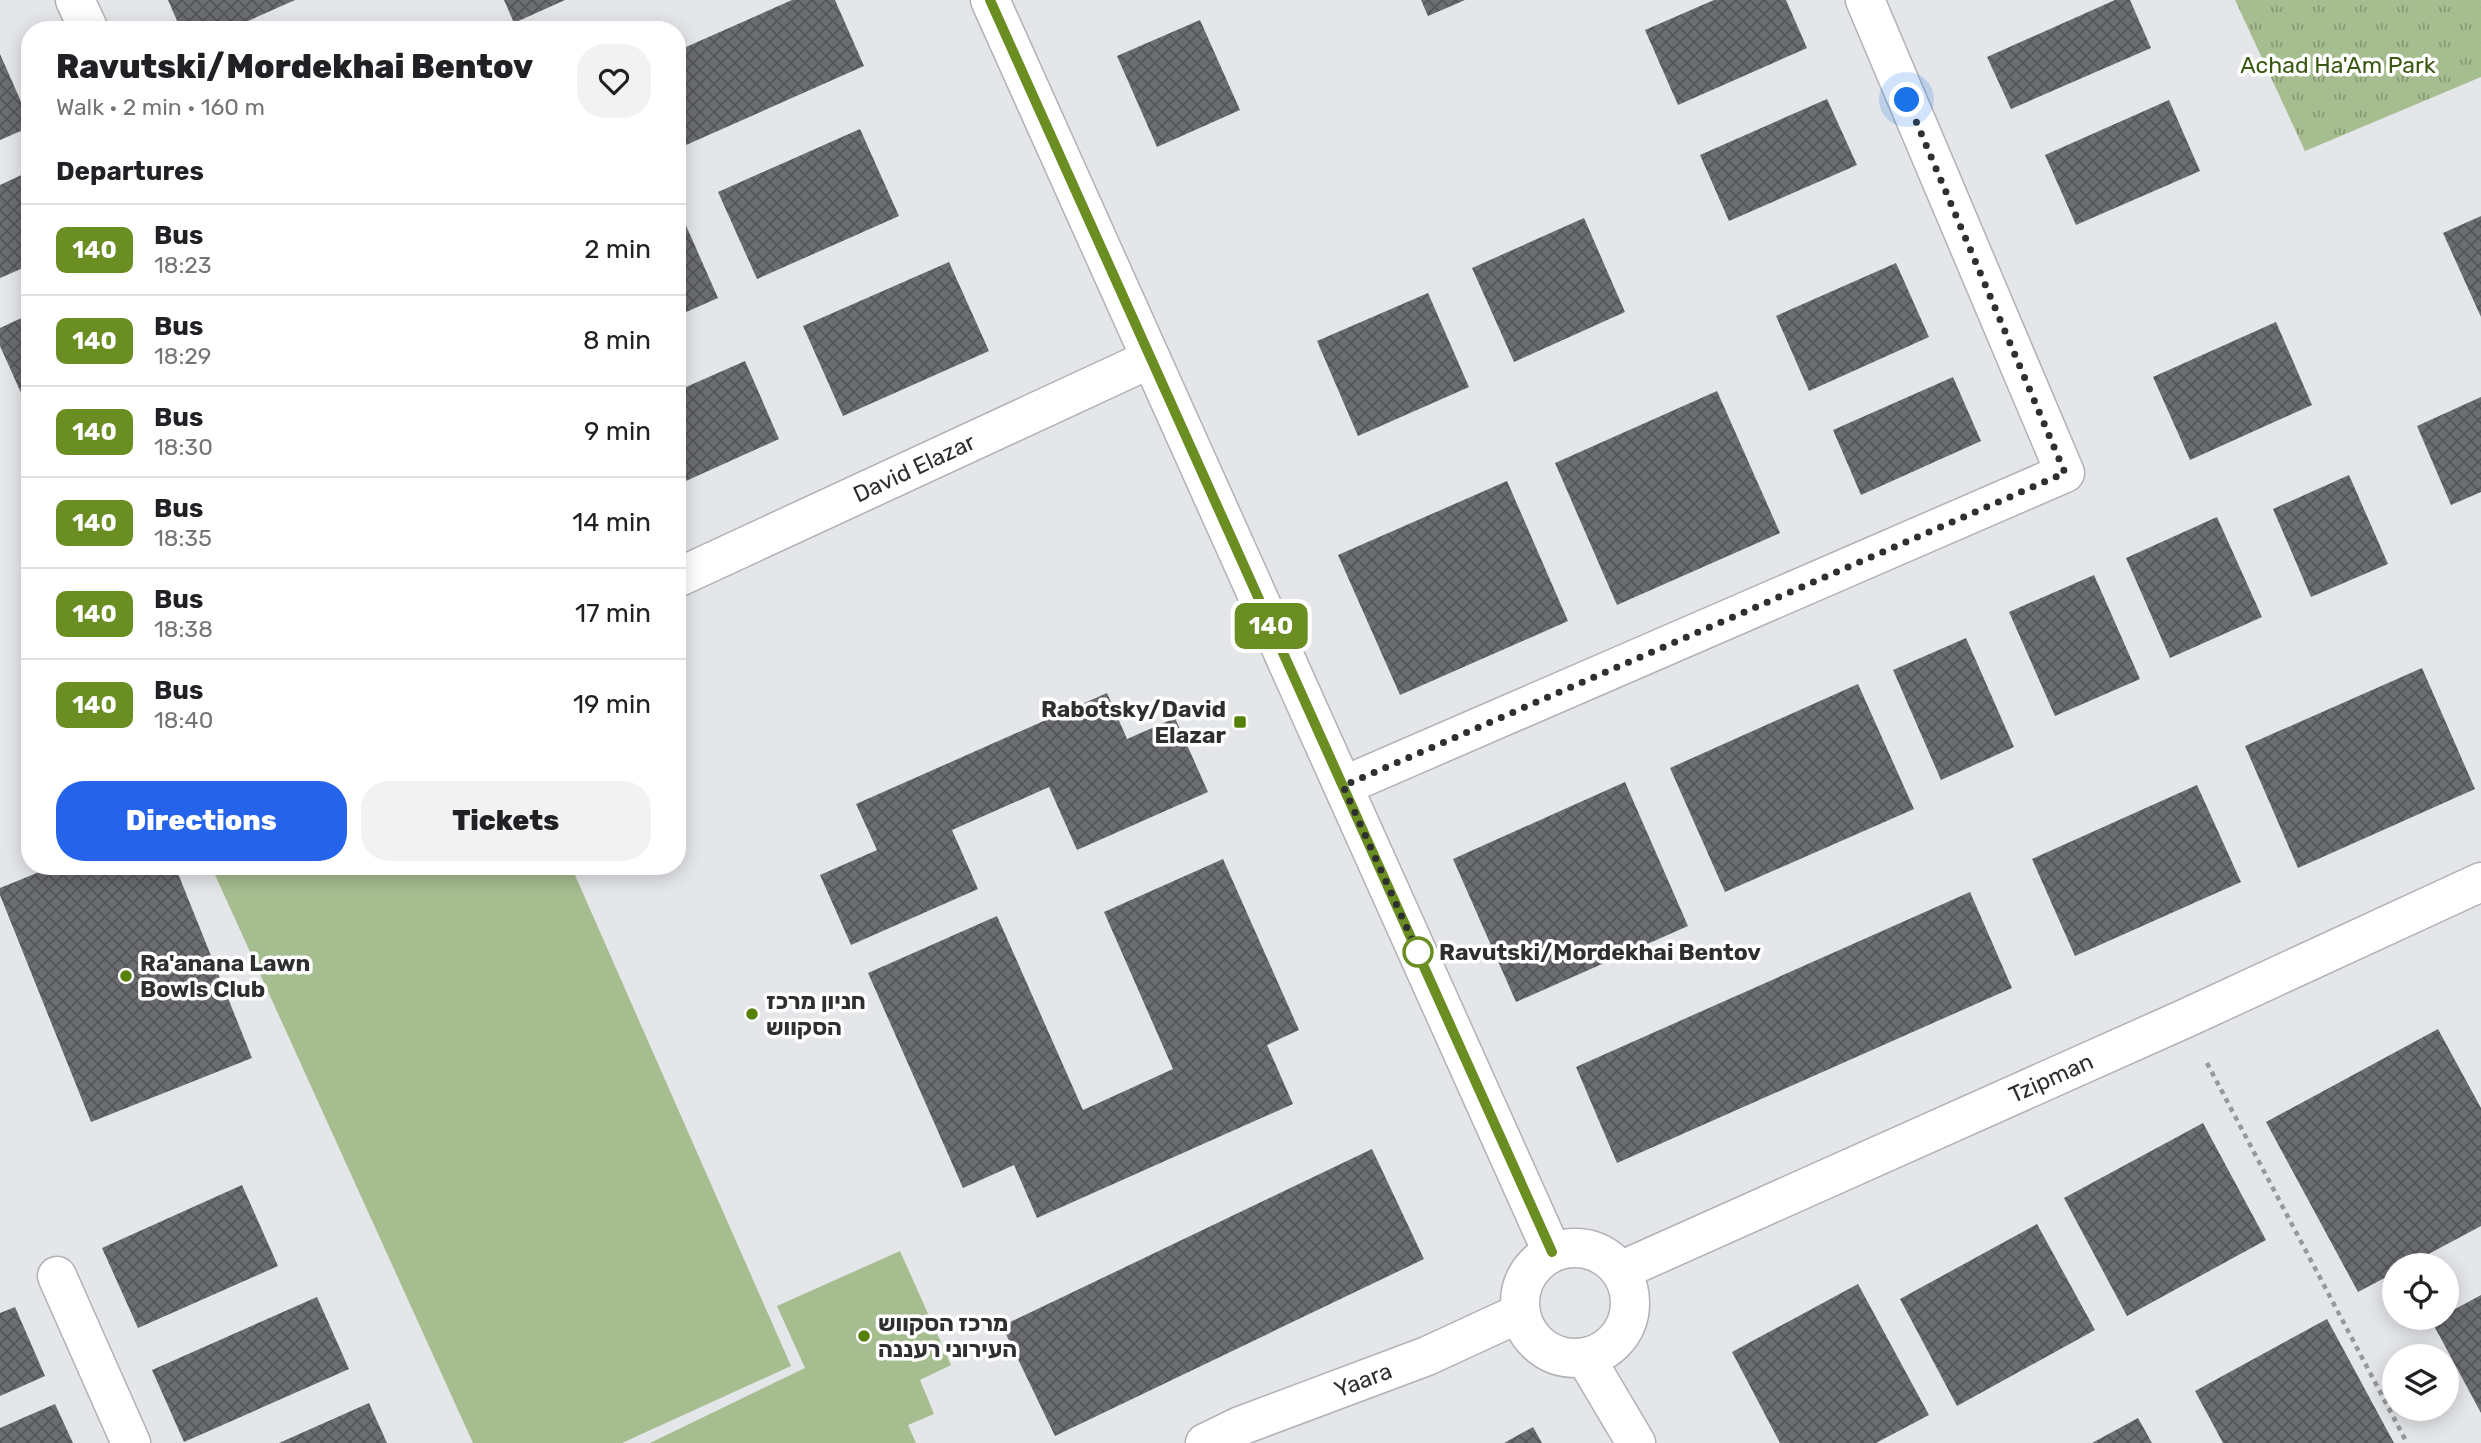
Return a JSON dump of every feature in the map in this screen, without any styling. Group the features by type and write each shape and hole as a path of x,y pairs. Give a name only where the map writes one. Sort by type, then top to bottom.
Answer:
{"street":[{"path":"75,0 85,21"},
{"path":"990,0 1552,1252"},
{"path":"1343,786 2065,473 1865,0"},
{"name":"David Elazar","path":"686,574 1150,359"},
{"name":"Tzipman","path":"1620,1271 2184,1019 2481,882"},
{"path":"1570,1247 1590,1249 1607,1257 1620,1271 1629,1291 1630,1313 1621,1334 1605,1349 1585,1357 1567,1358 1551,1354 1525,1330 1520,1313 1521,1289 1533,1266 1552,1252 1570,1247"},
{"path":"57,1276 131,1443"},
{"name":"Yaara","path":"1205,1443 1240,1426 1427,1356 1520,1313"},
{"path":"1585,1357 1636,1443"}],"path":[{"path":"2184,1019 2407,1443"}],"green space":[{"name":"Achad Ha'Am Park","path":"2235,0 2481,0 2481,77 2305,151"},
{"path":"215,875 575,875 791,1366 622,1443 473,1443"},
{"name":"מרכז הסקווש העירוני רעננה","path":"900,1251 951,1365 920,1380 934,1414 908,1425 916,1443 650,1443 805,1368 777,1306"}],"building":[{"path":"168,0 295,0 248,21 177,21"},
{"path":"504,0 565,0 518,21 513,21"},
{"path":"792,0 835,0 864,66 686,145 686,47"},
{"path":"1421,0 1465,0 1428,16"},
{"path":"1714,0 1786,0 1807,48 1678,105 1645,30"},
{"path":"2115,0 2130,0 2151,48 2011,109 1987,57"},
{"path":"1200,20 1240,110 1157,147 1117,56"},
{"path":"0,54 21,102 21,131 0,140"},
{"path":"1827,99 1857,165 1729,221 1700,155"},
{"path":"2169,100 2200,171 2076,225 2045,155"},
{"path":"860,129 899,216 757,279 718,192"},
{"path":"21,175 21,269 0,278 0,185"},
{"path":"2481,216 2481,317 2443,233"},
{"path":"1584,218 1625,312 1514,362 1472,268"},
{"path":"686,225 718,298 686,312"},
{"path":"949,262 989,351 843,416 803,326"},
{"path":"1896,263 1929,337 1809,391 1776,316"},
{"path":"1428,293 1469,387 1358,436 1317,341"},
{"path":"21,318 21,393 0,346 0,328"},
{"path":"2276,322 2312,405 2190,460 2153,377"},
{"path":"745,361 779,439 686,481 686,387"},
{"path":"1953,377 1981,441 1861,495 1833,430"},
{"path":"1717,391 1780,533 1617,605 1555,463"},
{"path":"2481,397 2481,492 2451,505 2417,426"},
{"path":"2349,475 2388,564 2311,597 2273,509"},
{"path":"1507,481 1568,621 1400,695 1338,555"},
{"path":"2217,517 2262,617 2170,658 2126,558"},
{"path":"2094,575 2140,679 2055,716 2009,612"},
{"path":"1966,638 2014,747 1941,780 1893,670"},
{"path":"2422,668 2475,789 2298,868 2245,746"},
{"path":"1858,684 1914,809 1725,892 1670,768"},
{"path":"1107,693 1127,739 1175,718 1208,792 1077,850 1049,787 952,830 978,889 851,945 820,875 877,850 856,804"},
{"path":"1625,782 1688,926 1516,1002 1453,859"},
{"path":"2197,785 2241,882 2075,956 2032,859"},
{"path":"1223,859 1299,1030 1267,1045 1293,1104 1037,1218 1014,1165 963,1188 868,973 997,916 1083,1110 1173,1069 1104,912"},
{"name":"Ra'anana Lawn Bowls Club","path":"32,875 179,875 252,1058 91,1122 0,895 0,888"},
{"path":"1970,892 2012,988 1617,1163 1576,1067"},
{"path":"2438,1029 2481,1108 2481,1226 2430,1253 2382,1253 2382,1279 2358,1292 2266,1122"},
{"path":"2203,1123 2266,1240 2127,1316 2064,1198"},
{"path":"1372,1149 1424,1259 1055,1436 1002,1326"},
{"path":"242,1185 278,1266 138,1328 102,1248"},
{"path":"2037,1224 2095,1330 1957,1406 1900,1299"},
{"path":"1858,1284 1929,1415 1876,1443 1780,1443 1732,1352"},
{"path":"2481,1295 2481,1413 2459,1372 2459,1344 2444,1344 2436,1330 2459,1330 2459,1307"},
{"path":"317,1297 349,1369 184,1442 152,1370"},
{"path":"15,1307 45,1376 0,1396 0,1313"},
{"path":"2327,1319 2394,1443 2223,1443 2195,1391"},
{"path":"369,1403 387,1443 279,1443"},
{"path":"55,1404 73,1443 0,1443 0,1428"},
{"path":"2138,1418 2152,1443 2092,1443"},
{"path":"1533,1427 1542,1443 1504,1443"}],"bus line":[{"name":"140","path":"990,0 1552,1252"}],"place":[{"name":"Rabotsky/David Elazar","path":"1240,722"},
{"name":"Ravutski/Mordekhai Bentov","path":"1418,952"},
{"name":"Ra'anana Lawn Bowls Club","path":"126,976"},
{"name":"חניון מרכז הסקווש","path":"752,1014"},
{"name":"מרכז הסקווש העירוני רעננה","path":"864,1336"}],"route":[{"path":"1418,952 1420,957 1343,786 2065,473 1907,100"}]}
